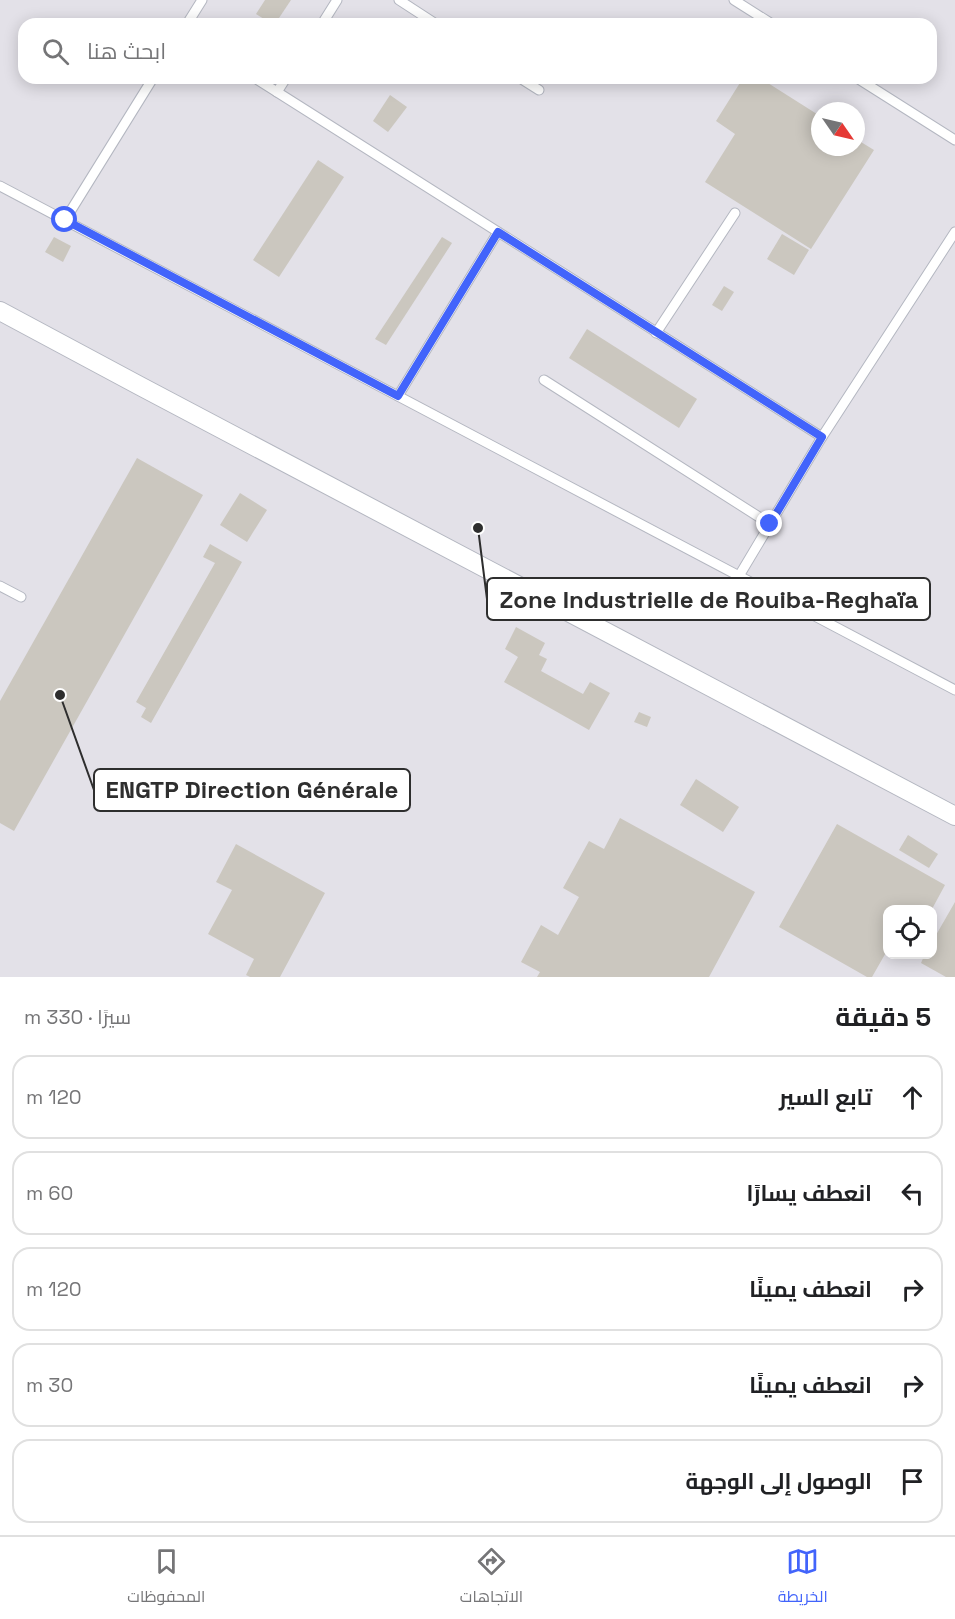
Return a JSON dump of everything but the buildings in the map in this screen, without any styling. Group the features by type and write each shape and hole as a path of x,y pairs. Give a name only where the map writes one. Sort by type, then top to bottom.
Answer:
{"street":[{"path":"0,311 955,816"}],"lane":[{"path":"191,18 202,0"},
{"path":"325,18 337,0"},
{"path":"399,0 427,18"},
{"path":"734,0 762,18"},
{"path":"65,220 149,84"},
{"path":"264,84 822,437"},
{"path":"277,92 282,84"},
{"path":"530,84 539,90"},
{"path":"866,84 955,140"},
{"path":"0,186 955,690"},
{"path":"656,333 735,213"},
{"path":"398,396 498,232"},
{"path":"739,576 822,437 955,232"},
{"path":"544,380 770,524"},
{"path":"0,586 21,597"}],"shaded area":[{"path":"0,0 955,0 955,977 0,977"}],"place":[{"name":"Zone Industrielle de Rouiba-Reghaïa","path":"478,528"},
{"name":"ENGTP Direction Générale","path":"60,695"}],"route":[{"path":"65,220 398,396 498,232 822,437 770,524"}]}
